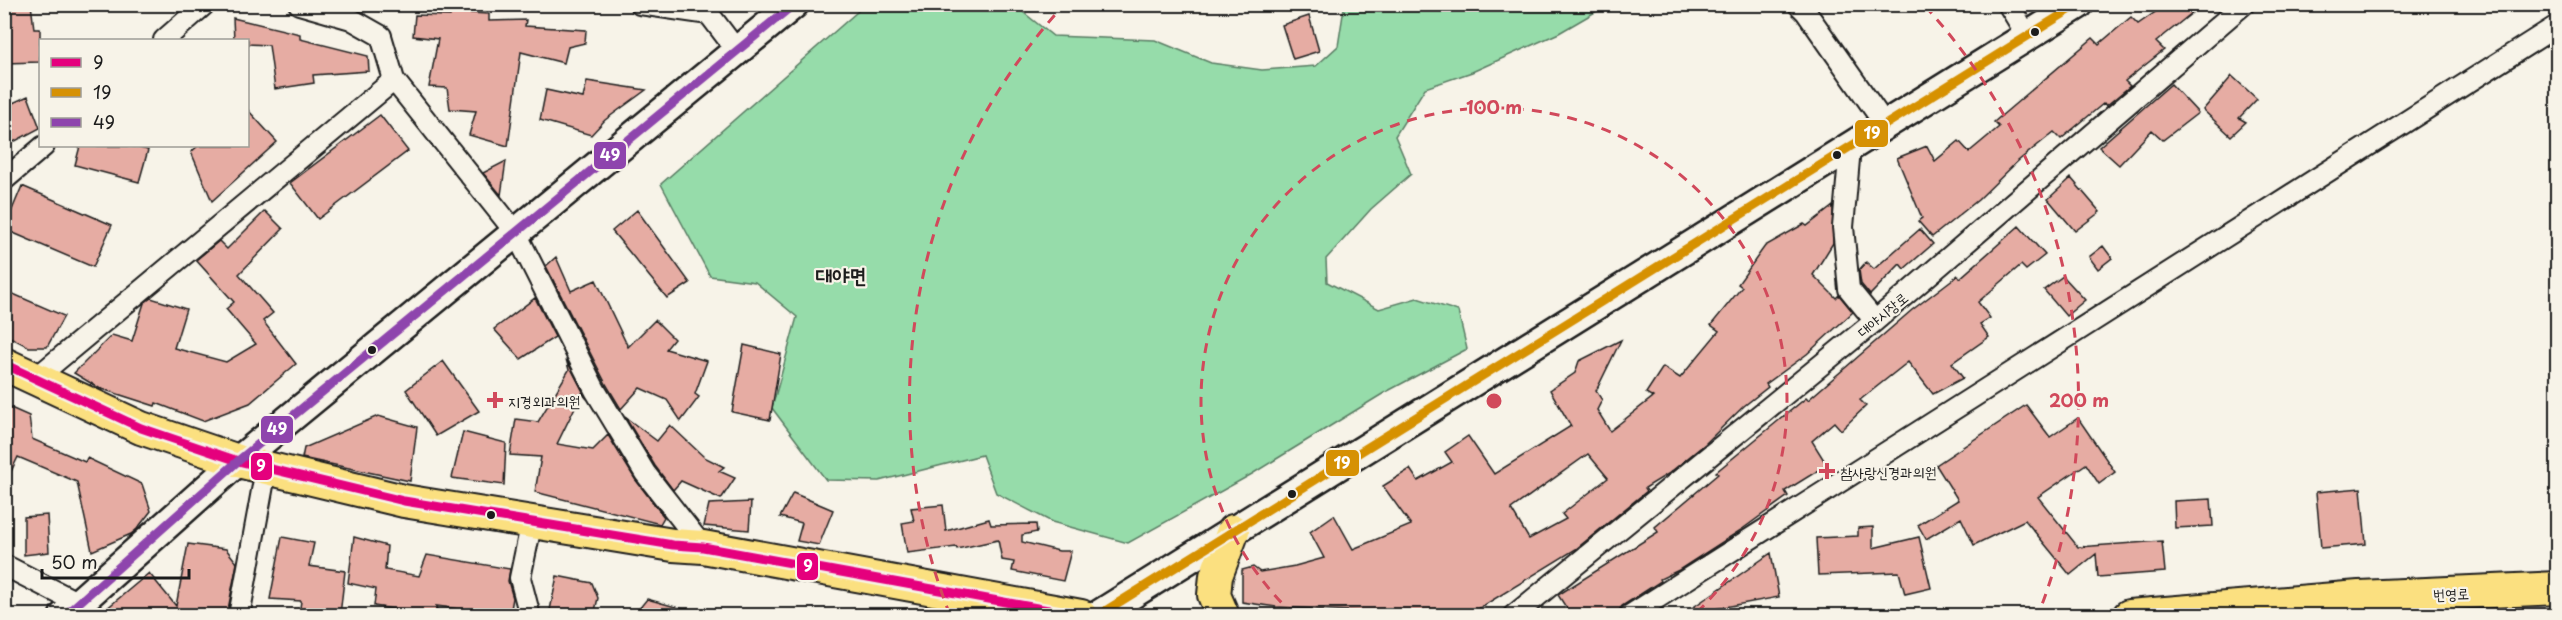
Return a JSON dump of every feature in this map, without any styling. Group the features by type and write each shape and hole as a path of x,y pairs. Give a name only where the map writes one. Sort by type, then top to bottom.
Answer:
{"main road":[{"path":"76,611 252,465 516,233 794,4"},
{"path":"1097,615 2079,4"},
{"path":"4,364 141,428 252,465 404,501 703,548 1081,615"},
{"path":"1223,615 1214,595 1216,576 1233,531"},
{"name":"번영로","path":"2129,615 2359,597 2558,588"},
{"name":"번영로","path":"2323,615 2380,610 2460,611 2558,607"}],"street":[{"path":"165,39 205,4"},
{"path":"299,4 351,19 381,36 394,80 516,233 595,390 645,473 703,548"},
{"path":"640,4 708,14 737,51"},
{"path":"2008,4 2028,37"},
{"path":"2207,36 2235,4"},
{"name":"대야시장로","path":"1514,615 1875,321 2244,4"},
{"path":"1805,7 1886,126"},
{"path":"1629,615 2558,25"},
{"path":"36,378 394,80"},
{"path":"4,180 43,147"},
{"path":"1850,148 1843,226 1849,289 1875,321"},
{"path":"239,615 252,465"},
{"path":"530,615 520,579 532,521"},
{"path":"4,565 76,611"}],"green space":[{"path":"1609,4 1559,33 1472,72 1425,88 1395,136 1411,174 1371,209 1326,259 1327,282 1379,309 1417,298 1458,311 1467,349 1384,393 1252,474 1128,543 1052,522 996,493 982,455 879,481 826,480 772,408 797,317 755,282 710,276 661,184 865,5 1014,5 1053,36 1155,40 1211,63 1262,70 1316,66 1338,46 1344,8 1342,5"}],"building":[{"path":"4,4 31,4 34,29 40,29 39,62 4,63"},
{"path":"2167,4 2203,4 2156,42 2164,50 2125,81 2130,86 2106,106 2104,103 2061,139 2054,132 2018,161 1978,200 1932,237 1918,221 1922,218 1897,158 1927,146 1935,161 1959,141 1969,152 1999,127 1994,122 2093,38 2099,44 2131,17 2138,24"},
{"path":"450,12 489,14 489,21 526,20 525,26 586,30 585,43 568,47 564,63 521,52 508,146 469,135 476,111 450,109 447,88 429,87 438,39 413,36 415,15 450,16"},
{"path":"1309,16 1319,51 1293,59 1282,25"},
{"path":"233,18 300,34 300,39 368,56 369,71 313,75 314,83 275,89 269,45 249,44 249,39 234,39"},
{"path":"2232,76 2257,99 2239,118 2246,122 2231,136 2203,110"},
{"path":"587,81 646,90 605,120 591,135 540,120 546,90 583,98"},
{"path":"2171,84 2198,113 2163,140 2152,130 2119,165 2099,147"},
{"path":"28,96 39,129 4,147 4,107"},
{"path":"249,111 277,142 212,201 191,152 197,147 249,147"},
{"path":"380,115 408,151 318,219 290,183"},
{"path":"80,147 135,147 148,150 139,182 75,165"},
{"path":"506,161 501,195 483,173"},
{"path":"2071,178 2100,212 2075,231 2048,199"},
{"path":"22,186 112,225 93,267 4,229"},
{"path":"1833,206 1833,243 1813,275 1836,298 1839,295 1853,312 1807,354 1766,384 1768,387 1744,406 1705,444 1668,474 1645,488 1647,491 1576,549 1478,609 1429,613 1373,612 1276,607 1242,602 1242,570 1253,567 1260,572 1324,558 1310,532 1334,515 1353,549 1411,525 1383,486 1410,469 1418,481 1452,462 1445,452 1468,436 1494,474 1571,426 1550,390 1575,373 1579,361 1621,340 1596,391 1602,400 1597,410 1610,431 1653,397 1646,393 1663,367 1680,378 1719,331 1711,325 1742,287 1738,284 1765,246 1804,224 1807,226","holes":["1588,454 1608,478 1562,514 1566,519 1529,539 1511,509"]},
{"path":"637,210 690,283 667,298 612,231"},
{"path":"265,211 283,229 239,274 273,313 263,321 296,364 250,403 203,421 156,403 155,406 99,388 74,373 112,335 132,341 144,303 151,298 186,309 174,348 226,362 256,344 226,309 234,302 196,260 219,241 227,249"},
{"path":"2019,226 2045,255 2026,270 2021,265 1978,302 1990,318 1980,324 1989,337 1952,363 1963,378 1933,394 1908,362 1860,400 1866,406 1841,430 1834,422 1812,441 1827,465 1785,491 1788,496 1741,530 1679,570 1660,579 1661,581 1622,606 1616,615 1571,615 1558,595 1658,532 1655,527 1718,474 1716,472 1806,398 1808,400 1912,310 1958,275 1960,278"},
{"path":"1920,229 1933,244 1904,269 1900,264 1870,295 1861,284 1859,270 1866,262 1874,269"},
{"path":"2103,246 2112,258 2098,269 2089,257"},
{"path":"556,257 571,291 596,280 628,347 655,320 674,339 666,349 707,361 695,394 699,397 681,421 667,400 640,388 621,409 546,266"},
{"path":"2063,276 2085,300 2066,316 2044,290"},
{"path":"4,290 64,316 47,347 29,347 4,334"},
{"path":"535,298 555,337 521,359 494,329"},
{"path":"744,345 781,354 770,420 732,412"},
{"path":"566,359 587,399 582,393 557,444 593,450 608,435 635,479 664,517 660,524 535,492 541,457 510,455 516,419 538,422 569,370"},
{"path":"443,361 479,411 436,436 406,390"},
{"path":"4,405 29,416 32,439 85,462 87,458 142,484 151,511 137,529 131,534 92,551 77,482 18,457 4,486"},
{"path":"2026,405 2050,437 2078,418 2115,472 2099,484 2086,464 2038,497 2078,547 2162,541 2165,572 2098,577 2096,554 2070,575 2025,520 1974,545 1961,518 1926,539 1918,525 1958,500 1936,465"},
{"path":"378,416 417,427 410,481 302,458 304,448"},
{"path":"625,417 657,441 670,425 704,457 724,467 719,471 735,478 721,499 681,481 673,490 655,466"},
{"path":"463,432 506,443 504,485 452,478"},
{"path":"2361,488 2366,544 2321,548 2316,492"},
{"path":"793,493 833,510 819,545 797,541 802,523 780,517"},
{"path":"2211,499 2213,526 2175,528 2174,501"},
{"path":"751,502 749,530 704,526 709,504"},
{"path":"943,505 946,531 989,519 991,525 1036,524 1037,532 1022,535 1022,542 1059,551 1071,551 1063,581 1012,571 1014,562 1002,560 998,540 957,549 956,547 907,553 902,523 914,521 911,508"},
{"path":"47,515 49,552 24,555 24,517"},
{"path":"1873,527 1873,548 1919,537 1931,588 1905,594 1899,572 1818,575 1816,538 1858,536 1858,528"},
{"path":"282,537 314,543 309,566 345,571 340,615 299,615 301,601 270,599"},
{"path":"354,537 387,546 385,570 419,576 427,555 510,569 508,581 513,598 510,615 472,615 473,611 436,606 438,615 430,615 374,606 376,589 348,583"},
{"path":"188,544 226,549 237,563 227,615 99,615 149,573 176,606"},
{"path":"1771,553 1779,597 1682,615"},
{"path":"557,576 592,583 598,598 594,615 549,615"},
{"path":"647,599 690,611 690,615 634,615"}],"transit line":[{"name":"49","path":"64,616 238,461 794,4"},
{"name":"19","path":"1097,616 2079,4"},
{"name":"9","path":"4,364 141,428 238,461 404,501 673,545 703,547 1081,616"}],"place":[{"name":"지경외과의원","path":"495,400"},
{"name":"참사랑신경과의원","path":"1827,471"}],"district":[{"name":"대야면","path":"841,274"}]}
